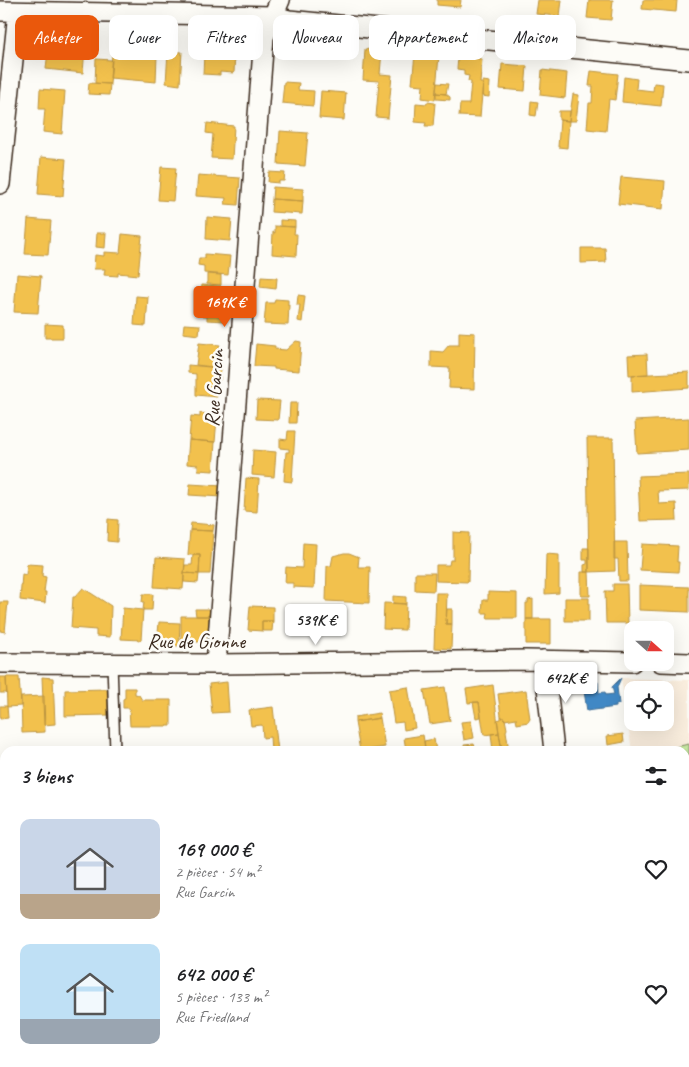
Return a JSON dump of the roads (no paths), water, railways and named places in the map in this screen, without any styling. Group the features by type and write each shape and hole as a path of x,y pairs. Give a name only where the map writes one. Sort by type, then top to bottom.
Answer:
{"street":[{"path":"0,184 9,11 276,8 289,20 689,60"},
{"name":"Rue Garcin","path":"216,664 264,37 276,8"},
{"path":"544,660 553,746"},
{"name":"Rue de Gionne","path":"0,663 216,664 544,660 624,662"},
{"path":"674,662 689,663"}],"lane":[{"path":"112,663 115,746"}]}
